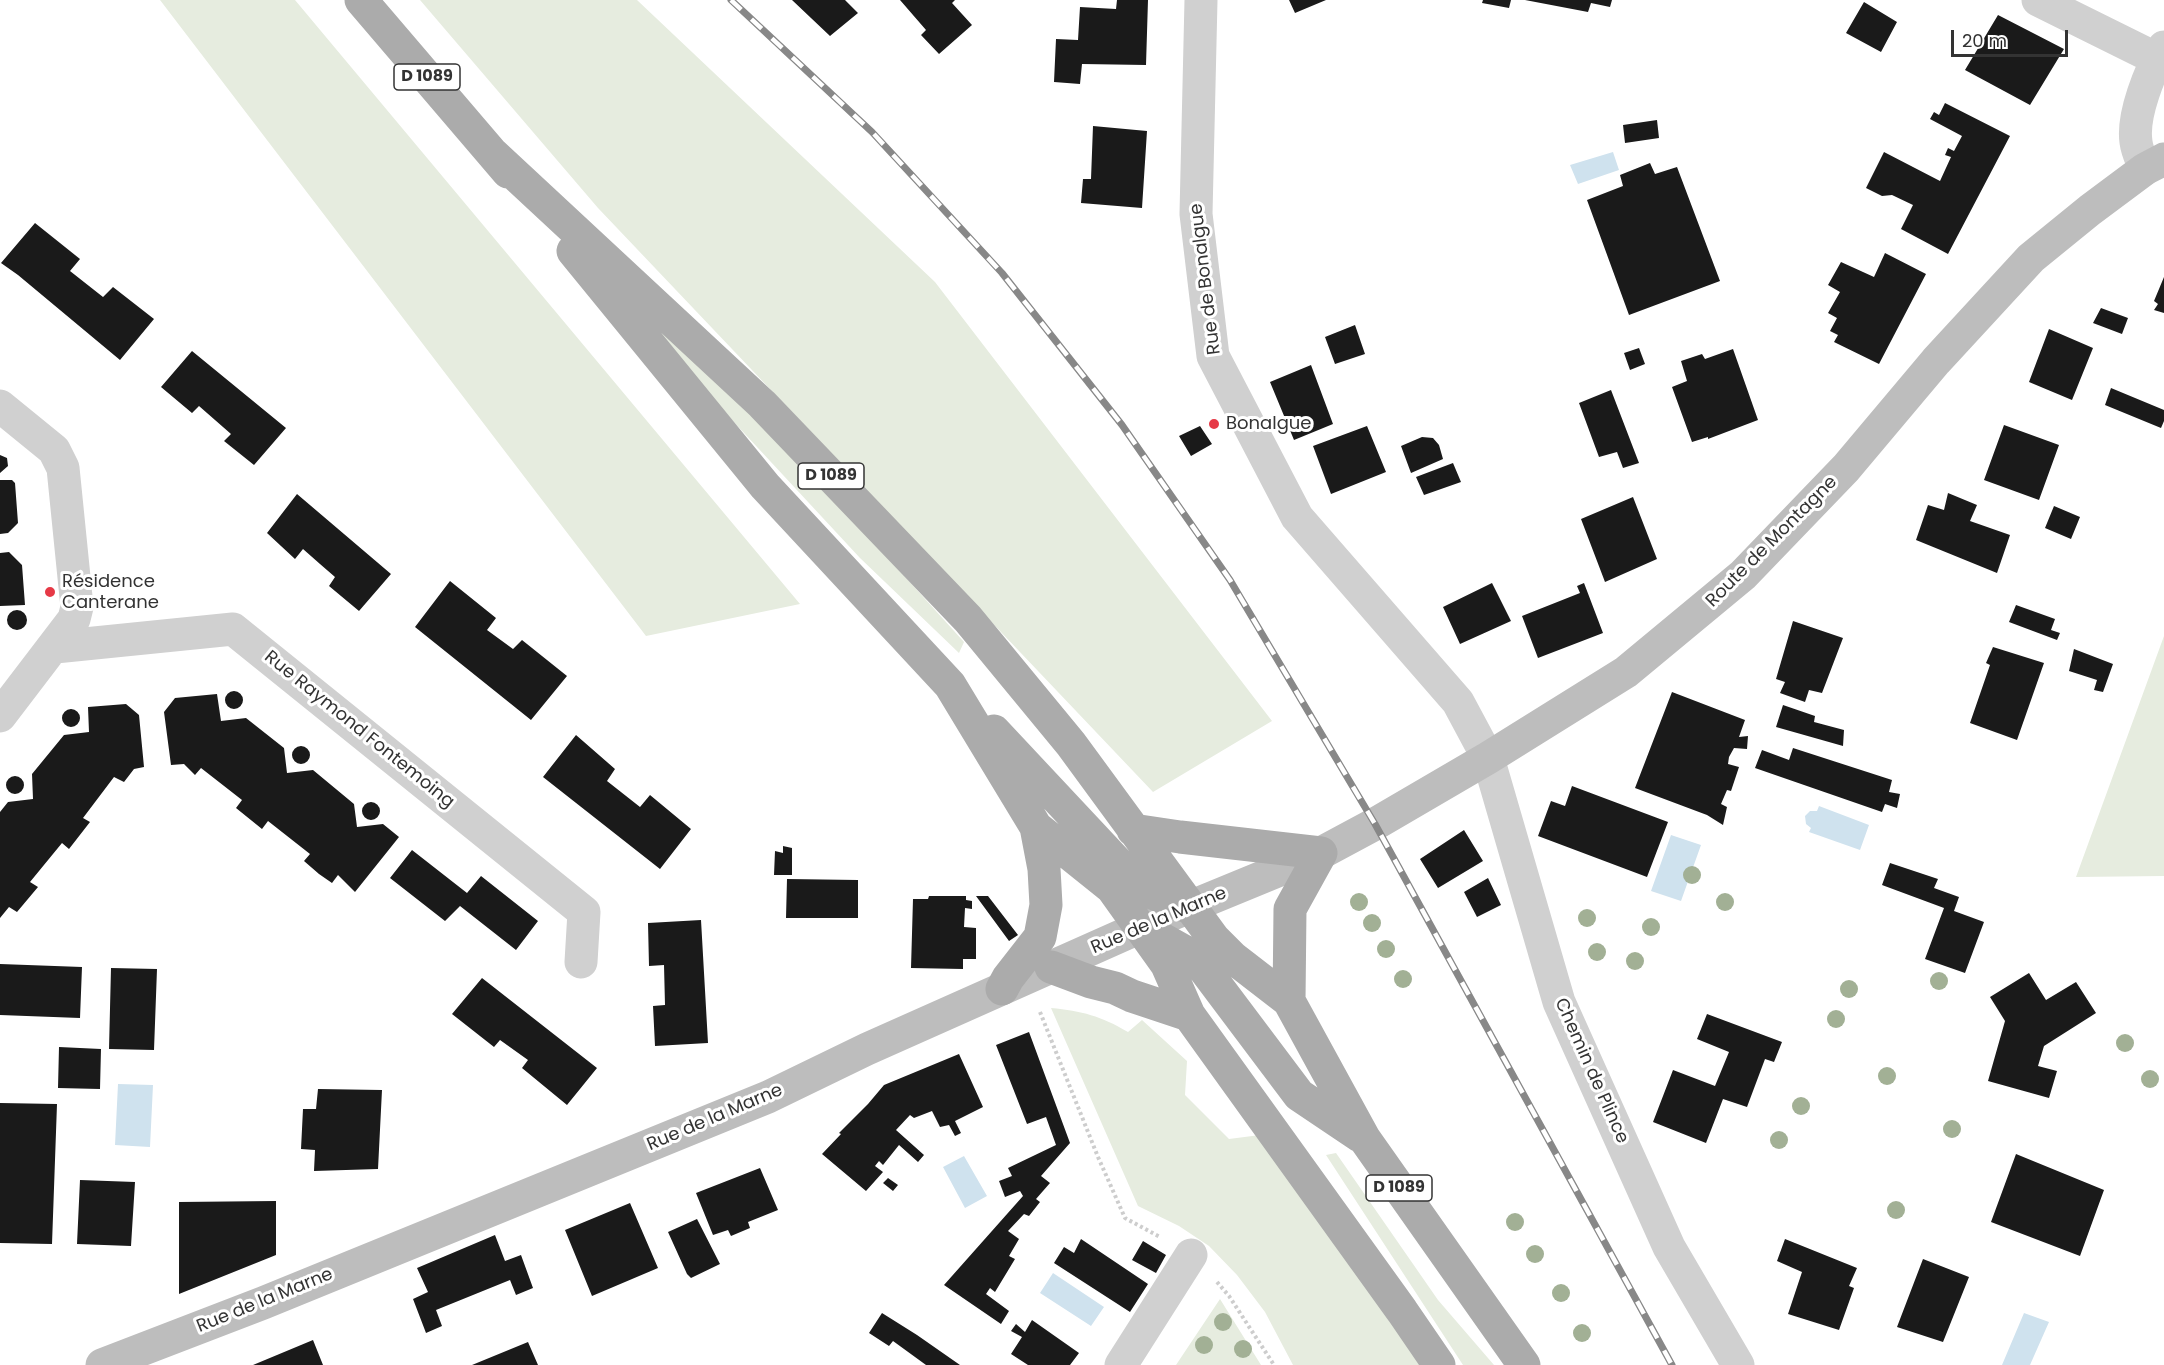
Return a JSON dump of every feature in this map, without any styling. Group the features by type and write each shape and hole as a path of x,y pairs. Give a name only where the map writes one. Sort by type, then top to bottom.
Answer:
{"main road":[{"name":"D 1089","path":"361,0 493,154 765,486 1142,889 1190,908"},
{"name":"D 1089","path":"493,154 762,404 968,619 1071,744 1214,939 1232,957 1289,1001 1364,1138 1524,1365"},
{"name":"Route de Montagne","path":"1321,853 1488,758 1626,672 1743,575 1846,468 1936,360 2031,258 2090,210 2154,164"},
{"name":"D 1089","path":"950,685 1036,827 1112,888 1141,927 1167,965 1189,1015 1439,1365"},
{"path":"1036,827 1044,869 1046,905 1040,937 1008,978 1090,982 1115,988 1189,1015"},
{"path":"1133,830 1321,853 1290,909 1289,1001"},
{"name":"Rue de la Marne","path":"102,1365 263,1303 768,1096 867,1049 1141,927 1321,853"},
{"name":"D 1089","path":"1141,927 1196,958 1299,1095 1364,1138"}],"street":[{"name":"Rue de Bonalgue","path":"1201,0 1196,214 1213,356 1297,517 1458,702 1488,758"},
{"path":"2038,0 2162,57 2136,116 2136,142 2154,164"},
{"path":"0,406 54,450 63,468 76,607 74,619 55,647 0,716"},
{"name":"Rue Raymond Fontemoing","path":"55,647 233,629 584,912 581,962"},
{"name":"Chemin de Plince","path":"1488,758 1559,1002 1670,1247 1738,1365"},
{"path":"1121,1365 1191,1255"}],"path":[{"path":"1027,978 1125,1218 1191,1255 1229,1296 1274,1365"}],"shaded area":[{"path":"160,0 295,0 800,604 646,636"},
{"path":"420,0 637,0 935,282 1272,721 1153,792 598,208"},
{"path":"631,298 747,402 964,642 959,653 860,558 642,323"},
{"path":"2164,636 2164,876 2076,877"},
{"path":"1051,1008 1091,1015 1128,1032 1142,1020 1187,1061 1185,1095 1229,1139 1260,1135 1422,1365 1293,1365 1265,1312 1237,1275 1209,1246 1179,1226 1138,1206"},
{"path":"1336,1153 1438,1300 1494,1365 1463,1365 1326,1155"},
{"path":"1220,1299 1261,1365 1176,1365"}],"water":[{"path":"1613,152 1619,170 1578,184 1570,165"},
{"path":"1819,806 1869,825 1860,850 1809,832 1811,828 1806,824 1805,816 1810,811 1817,811"},
{"path":"1671,835 1701,845 1681,901 1651,891"},
{"path":"118,1084 153,1085 150,1147 115,1145"},
{"path":"964,1156 987,1196 965,1208 943,1167"},
{"path":"1053,1273 1104,1307 1091,1326 1040,1293"},
{"path":"2024,1313 2049,1322 2030,1365 2002,1365"}],"building":[{"path":"792,0 845,0 858,13 830,36"},
{"path":"900,0 955,0 952,3 972,25 939,54 921,35 926,30"},
{"path":"1117,0 1148,0 1146,65 1082,64 1080,84 1054,82 1056,39 1078,40 1080,7 1116,9"},
{"path":"1289,0 1326,0 1295,13"},
{"path":"1483,0 1511,0 1509,8 1482,3"},
{"path":"1525,0 1612,0 1610,7 1591,3 1588,12"},
{"path":"1864,2 1897,22 1881,52 1846,33"},
{"path":"1998,15 2064,49 2030,105 1965,70"},
{"path":"1945,103 2010,136 1948,254 1901,229 1913,205 1892,195 1882,196 1866,188 1884,152 1940,181 1951,157 1945,155 1948,148 1954,151 1962,136 1930,119 1934,112 1939,115"},
{"path":"1657,120 1659,138 1625,143 1623,125"},
{"path":"1093,126 1147,131 1142,208 1081,203 1083,179 1091,179"},
{"path":"1650,163 1655,174 1677,167 1720,281 1629,315 1587,200 1623,186 1620,175"},
{"path":"35,223 80,259 70,271 103,297 113,287 154,319 120,360 1,263"},
{"path":"1885,253 1926,274 1879,364 1834,342 1838,335 1830,331 1837,318 1828,313 1840,292 1828,285 1841,262 1874,277"},
{"path":"2164,277 2164,313 2154,310 2158,304 2154,301"},
{"path":"2101,308 2128,318 2122,334 2093,323"},
{"path":"1355,325 1365,354 1335,364 1325,337"},
{"path":"2049,329 2093,348 2072,400 2029,382"},
{"path":"1639,348 1645,364 1630,370 1624,353"},
{"path":"1733,349 1758,420 1708,439 1708,437 1692,442 1672,387 1687,381 1681,361 1702,354 1705,359"},
{"path":"192,351 286,428 254,465 224,441 231,434 199,406 192,413 161,387"},
{"path":"1311,365 1333,424 1294,440 1270,382"},
{"path":"2111,388 2164,410 2164,421 2161,428 2105,405"},
{"path":"1611,390 1639,463 1623,468 1617,452 1599,457 1579,403"},
{"path":"2004,425 2059,445 2039,500 1984,480"},
{"path":"1200,426 1212,444 1191,456 1179,436"},
{"path":"1367,426 1386,472 1331,494 1313,446"},
{"path":"1422,437 1433,438 1439,445 1443,459 1411,473 1401,446"},
{"path":"0,455 7,458 8,466 0,473"},
{"path":"1453,463 1461,482 1424,495 1416,477"},
{"path":"0,480 12,480 15,483 18,523 8,533 0,534"},
{"path":"1948,493 1977,505 1970,521 2010,535 1997,573 1916,540 1928,505 1944,510"},
{"path":"297,494 391,574 359,611 329,586 335,577 303,549 295,559 267,533"},
{"path":"1633,497 1657,559 1605,582 1581,519"},
{"path":"2054,506 2080,517 2071,539 2045,528"},
{"path":"9,552 22,565 25,605 0,606 0,553"},
{"path":"450,581 496,618 487,630 513,649 522,640 567,676 531,720 415,627"},
{"path":"1492,583 1511,621 1460,644 1443,607"},
{"path":"1584,583 1603,633 1538,658 1522,616 1580,593 1577,586"},
{"path":"2016,605 2055,619 2051,630 2060,633 2057,640 2009,622"},
{"path":"17,610 24,613 27,620 24,627 17,630 10,627 7,620 10,613"},
{"path":"1793,621 1843,638 1822,693 1809,690 1805,702 1780,693 1785,682 1776,679"},
{"path":"1993,647 2044,663 2017,740 1970,723 1990,665 1986,663"},
{"path":"2074,649 2113,664 2103,692 2094,690 2097,680 2069,671"},
{"path":"230,691 238,691 243,696 241,707 230,709 225,704 225,696"},
{"path":"1672,692 1745,720 1739,737 1748,736 1747,749 1734,748 1729,757 1728,764 1739,767 1731,791 1727,790 1721,804 1727,807 1723,825 1707,815 1635,788"},
{"path":"217,694 221,721 246,718 284,748 287,773 313,770 354,804 357,827 383,824 399,837 355,892 338,875 332,883 319,874 304,861 310,854 268,821 262,829 236,808 242,800 201,768 195,775 184,764 171,765 164,712 175,698"},
{"path":"126,704 139,715 144,767 134,769 124,782 114,777 83,818 90,822 69,849 62,843 30,882 38,887 17,912 9,907 0,918 0,812 8,802 33,799 32,774 64,735 89,732 88,707"},
{"path":"1783,705 1815,716 1814,722 1844,730 1843,746 1776,727"},
{"path":"67,709 75,709 80,714 78,725 67,727 62,722 62,714"},
{"path":"576,735 615,769 607,781 640,807 650,795 691,829 660,869 543,777"},
{"path":"301,746 307,749 310,755 307,761 301,764 295,761 292,755 295,749"},
{"path":"1793,748 1892,780 1889,792 1900,794 1897,808 1885,804 1882,812 1755,768 1762,750 1789,760"},
{"path":"15,776 21,779 24,785 21,791 15,794 9,791 6,785 9,779"},
{"path":"1572,786 1668,822 1647,877 1538,836 1551,801 1565,806"},
{"path":"371,802 377,805 380,811 377,817 371,820 365,817 362,811 365,805"},
{"path":"1464,830 1483,861 1438,888 1420,859"},
{"path":"783,846 792,848 792,875 774,875 775,851 783,853"},
{"path":"412,850 467,893 481,876 538,921 516,950 460,906 445,921 390,878"},
{"path":"1890,863 1938,879 1934,888 1959,897 1954,911 1984,922 1965,973 1925,959 1944,908 1882,885"},
{"path":"1488,878 1501,905 1477,917 1464,892"},
{"path":"787,879 858,880 858,918 786,918"},
{"path":"929,896 966,896 966,900 972,901 972,909 965,908 964,927 976,928 976,959 963,959 963,969 911,968 913,899 928,899"},
{"path":"976,896 988,896 1018,935 1009,941"},
{"path":"701,920 708,1043 655,1046 653,1006 665,1005 664,965 649,966 648,923"},
{"path":"0,964 82,967 80,1018 0,1015"},
{"path":"111,968 157,969 154,1050 109,1049"},
{"path":"2029,973 2046,1000 2076,982 2096,1013 2044,1046 2038,1066 2057,1071 2049,1098 1988,1081 2005,1021 1990,997"},
{"path":"482,978 597,1068 567,1105 522,1068 528,1060 500,1040 494,1047 452,1014"},
{"path":"1707,1014 1782,1042 1774,1062 1765,1059 1747,1107 1723,1099 1706,1143 1653,1122 1673,1070 1715,1086 1729,1052 1697,1039"},
{"path":"1029,1032 1070,1143 1041,1176 1050,1183 1036,1199 1040,1202 1029,1216 1024,1214 1008,1231 1019,1239 1009,1256 1015,1259 995,1292 990,1288 986,1294 1009,1311 1001,1324 944,1285 1023,1196 1020,1191 1005,1197 999,1181 1012,1176 1008,1168 1056,1145 1046,1117 1027,1124 996,1045"},
{"path":"59,1047 101,1049 100,1089 58,1088"},
{"path":"959,1054 983,1107 955,1121 961,1133 955,1136 949,1125 940,1127 932,1111 914,1118 910,1115 896,1130 924,1155 918,1162 899,1145 883,1165 879,1161 875,1166 883,1172 866,1191 822,1154 884,1085"},
{"path":"318,1089 382,1090 378,1169 314,1171 315,1150 301,1149 303,1109 316,1109"},
{"path":"0,1103 57,1104 52,1244 0,1243"},
{"path":"2016,1154 2104,1190 2080,1256 1991,1222"},
{"path":"760,1168 778,1210 748,1222 750,1228 731,1236 728,1230 713,1235 696,1193"},
{"path":"888,1178 898,1185 893,1191 883,1183"},
{"path":"80,1180 135,1182 131,1246 77,1244"},
{"path":"276,1201 276,1255 179,1294 179,1202"},
{"path":"630,1203 658,1268 592,1296 565,1230"},
{"path":"697,1219 720,1264 691,1278 668,1232"},
{"path":"495,1235 505,1261 521,1255 533,1288 516,1295 510,1280 436,1310 442,1326 426,1333 413,1299 428,1292 417,1268"},
{"path":"1081,1239 1148,1284 1130,1312 1054,1263 1064,1247 1074,1253"},
{"path":"1785,1239 1857,1268 1849,1286 1854,1288 1839,1330 1788,1314 1802,1272 1777,1261"},
{"path":"1143,1241 1166,1255 1156,1273 1132,1260"},
{"path":"1923,1259 1969,1277 1943,1342 1897,1327"},
{"path":"882,1313 960,1365 926,1365 893,1341 889,1346 869,1333"},
{"path":"1032,1320 1079,1353 1070,1365 1028,1365 1011,1354 1022,1337 1011,1331 1016,1324 1025,1332"},
{"path":"313,1340 323,1365 253,1365"},
{"path":"528,1342 538,1365 472,1365"}],"railway":[{"path":"731,0 872,132 1002,273 1122,425 1230,580 1375,824 1672,1365"}],"place":[{"name":"Bonalgue","path":"1214,424"},
{"name":"Résidence Canterane","path":"50,592"}]}
